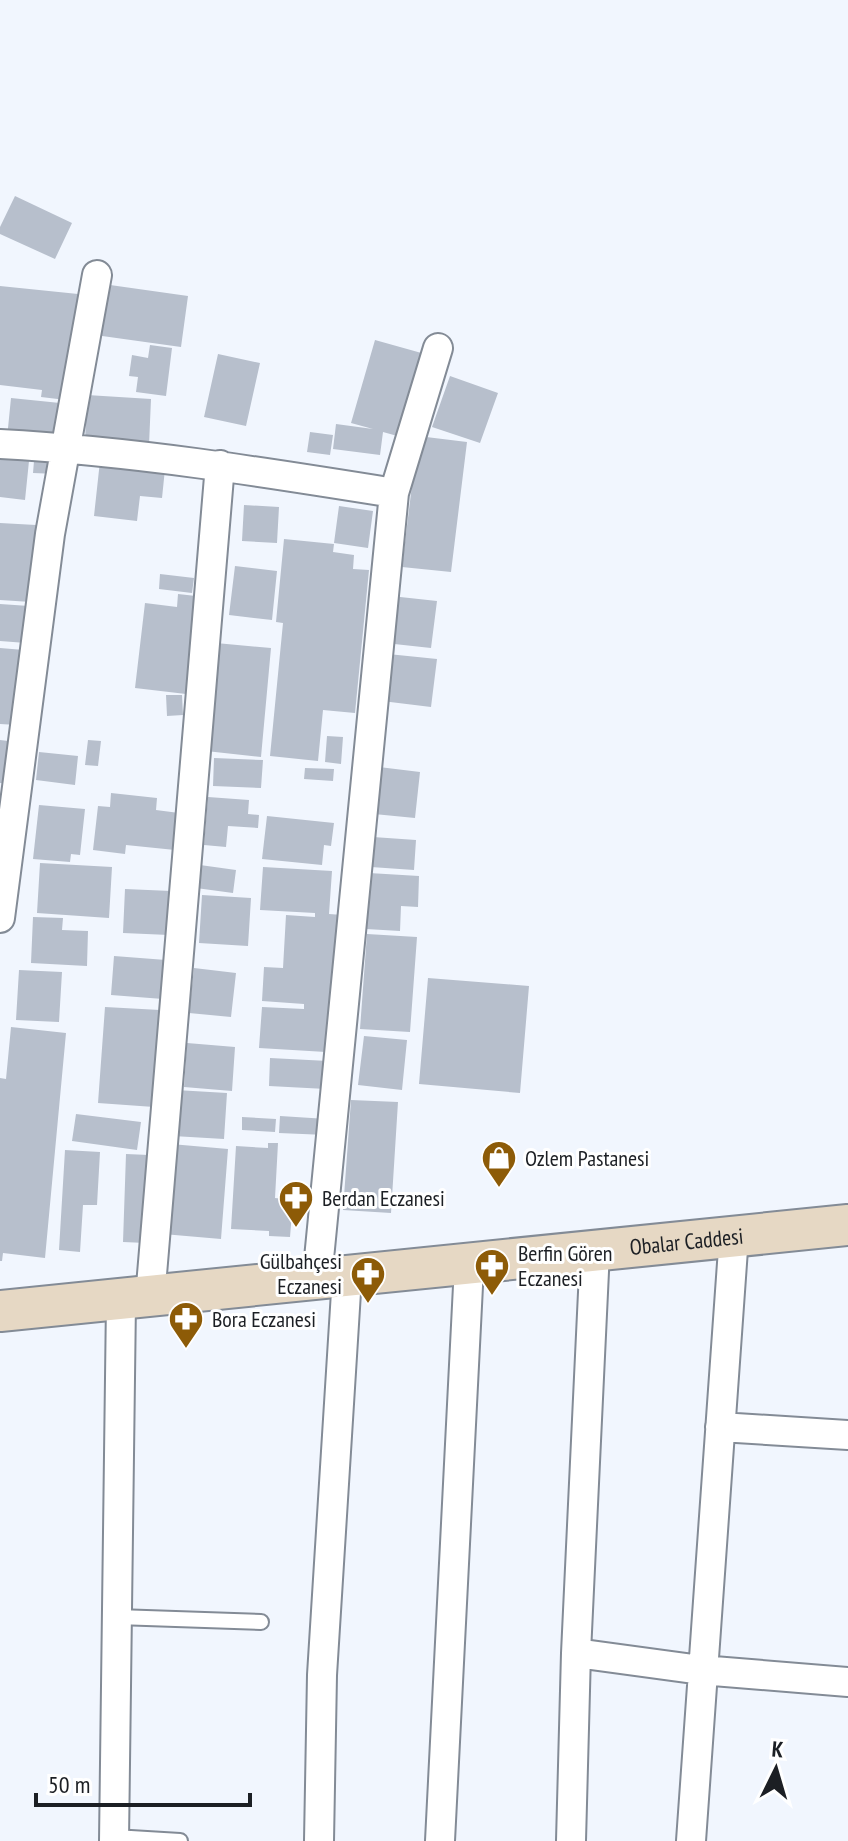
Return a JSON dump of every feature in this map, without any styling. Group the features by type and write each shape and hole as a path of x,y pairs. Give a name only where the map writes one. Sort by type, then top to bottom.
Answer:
{"main road":[{"name":"Obalar Caddesi","path":"0,1311 469,1266 848,1225"}],"street":[{"path":"0,918 9,796 50,534 97,275"},
{"path":"319,1841 332,1278 394,493 438,348"},
{"path":"0,444 220,465 394,493"},
{"path":"114,1839 117,1617 135,1299 220,465"},
{"path":"691,1841 734,1235"},
{"path":"571,1841 576,1653 595,1250"},
{"path":"440,1841 469,1266"},
{"path":"720,1427 848,1435"},
{"path":"576,1653 701,1670 848,1682"}],"lane":[{"path":"117,1617 261,1622"},
{"path":"114,1839 180,1841"}],"building":[{"path":"15,196 72,223 55,259 0,234 0,227"},
{"path":"103,284 188,296 181,347 95,335"},
{"path":"0,286 78,294 66,400 41,397 42,390 0,385"},
{"path":"375,340 425,354 401,437 383,432 380,455 333,449 336,424 373,429 351,423"},
{"path":"150,345 172,348 166,396 136,392 138,377 129,376 132,355 148,358"},
{"path":"218,354 260,363 246,426 204,417"},
{"path":"450,376 498,393 480,443 432,427"},
{"path":"87,395 151,399 149,445 85,442"},
{"path":"11,398 60,403 56,443 7,438"},
{"path":"310,432 333,435 330,455 307,452"},
{"path":"418,436 467,442 451,572 402,567"},
{"path":"0,458 29,461 25,500 0,497"},
{"path":"34,461 57,462 57,474 33,473"},
{"path":"100,461 165,469 162,498 140,496 137,521 94,516"},
{"path":"244,505 279,507 277,543 242,541"},
{"path":"339,506 373,511 368,548 334,543"},
{"path":"0,523 36,525 31,602 0,600"},
{"path":"284,539 334,544 333,552 354,555 353,569 369,570 355,713 323,710 318,761 270,756 283,623 276,622"},
{"path":"235,566 277,571 272,620 229,615"},
{"path":"160,574 194,578 192,593 159,589"},
{"path":"178,594 196,596 186,694 135,688 145,603 177,607"},
{"path":"391,596 437,601 431,648 385,643"},
{"path":"0,604 29,606 26,643 0,641"},
{"path":"216,643 271,648 261,757 206,751"},
{"path":"0,648 24,650 17,725 0,724"},
{"path":"388,654 437,659 431,707 382,701"},
{"path":"166,695 182,695 183,715 167,716"},
{"path":"327,736 343,737 341,764 325,762"},
{"path":"0,740 17,742 11,784 0,783"},
{"path":"88,740 101,741 98,766 85,765"},
{"path":"39,752 78,756 75,785 36,780"},
{"path":"214,758 263,760 261,788 213,786"},
{"path":"379,767 420,772 415,818 374,814"},
{"path":"305,768 334,769 333,781 304,779"},
{"path":"111,793 157,798 156,810 179,813 175,850 126,845 125,854 93,850 98,806 110,807"},
{"path":"208,797 249,800 248,814 259,815 258,828 228,826 226,847 204,845"},
{"path":"39,805 85,809 80,855 71,854 70,862 33,859"},
{"path":"267,816 334,823 331,846 324,845 322,865 262,859"},
{"path":"373,837 416,840 414,870 371,867"},
{"path":"40,863 112,867 109,918 37,913"},
{"path":"200,865 236,870 233,893 196,888"},
{"path":"263,867 332,871 329,914 343,915 339,983 331,982 326,1052 259,1048 262,1007 304,1009 304,1004 262,1001 264,967 283,968 286,915 315,917 315,913 260,910"},
{"path":"369,873 419,876 418,907 401,906 400,931 366,929"},
{"path":"125,889 171,891 169,935 123,933"},
{"path":"202,895 251,898 248,946 199,943"},
{"path":"33,917 63,918 62,930 88,931 87,966 31,963"},
{"path":"367,934 417,937 410,1032 360,1029"},
{"path":"114,956 166,960 163,999 111,995"},
{"path":"194,968 236,973 231,1017 189,1013"},
{"path":"19,970 62,972 59,1022 16,1020"},
{"path":"428,978 529,986 520,1093 419,1084"},
{"path":"105,1007 160,1010 154,1107 98,1103"},
{"path":"11,1027 66,1033 45,1258 3,1253 0,1261 0,1078 6,1079"},
{"path":"364,1036 407,1040 402,1090 358,1085"},
{"path":"187,1043 235,1047 232,1091 184,1087"},
{"path":"270,1058 328,1061 326,1089 269,1086"},
{"path":"176,1090 227,1093 224,1139 173,1136"},
{"path":"351,1100 398,1102 391,1213 343,1210"},
{"path":"76,1114 141,1122 137,1150 72,1141"},
{"path":"280,1116 327,1119 326,1135 279,1133"},
{"path":"242,1117 276,1119 275,1132 242,1130"},
{"path":"268,1143 278,1143 275,1198 293,1200 290,1237 269,1236 269,1231 231,1229 236,1146 268,1148"},
{"path":"171,1144 228,1149 221,1239 163,1234"},
{"path":"65,1150 100,1152 97,1205 83,1205 80,1252 59,1250"},
{"path":"126,1154 149,1155 146,1243 123,1242"}],"place":[{"name":"Ozlem Pastanesi","path":"499,1189"},
{"name":"Berdan Eczanesi","path":"296,1229"},
{"name":"Berfin Gören Eczanesi","path":"492,1297"},
{"name":"Gülbahçesi Eczanesi","path":"368,1305"},
{"name":"Bora Eczanesi","path":"186,1350"}]}
